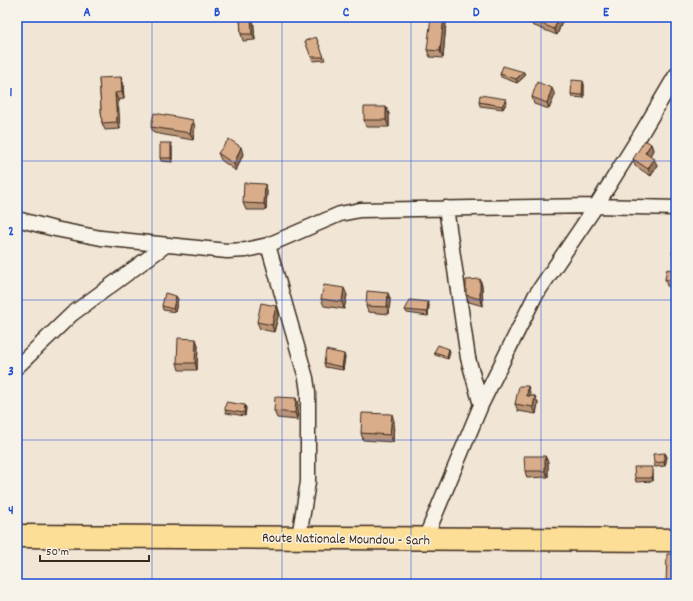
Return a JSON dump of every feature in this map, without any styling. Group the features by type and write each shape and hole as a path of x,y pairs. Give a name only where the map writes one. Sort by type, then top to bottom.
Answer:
{"highway":[{"name":"Route Nationale Moundou - Sarh","path":"17,536 676,540"}],"street":[{"path":"425,539 481,405 535,296 596,206 676,75"},
{"path":"17,220 101,238 227,251 246,250 268,245 340,214 360,210 596,206 676,208"},
{"path":"446,208 468,358 481,405"},
{"path":"17,367 72,314 166,245"},
{"path":"268,245 306,378 308,392 308,482 299,537"}],"building":[{"path":"240,17 251,17 252,34 241,34"},
{"path":"431,17 444,17 440,51 427,50"},
{"path":"530,17 559,17 554,29 530,19"},
{"path":"316,37 324,57 311,57 305,41"},
{"path":"503,66 524,72 516,79 500,74"},
{"path":"121,77 122,92 115,93 117,122 102,123 99,78"},
{"path":"572,80 583,81 582,95 571,94"},
{"path":"537,82 552,88 547,103 532,97"},
{"path":"480,95 506,99 502,106 479,102"},
{"path":"364,107 386,107 386,120 364,120"},
{"path":"154,113 193,120 190,133 151,127"},
{"path":"229,139 241,147 234,164 218,153"},
{"path":"645,140 651,144 645,153 654,159 648,169 633,159"},
{"path":"160,143 171,143 171,158 160,158"},
{"path":"244,183 265,184 264,204 243,203"},
{"path":"676,244 676,255 672,253"},
{"path":"667,269 676,271 676,282 665,279"},
{"path":"480,279 480,299 466,295 466,280"},
{"path":"324,285 344,288 342,302 321,299"},
{"path":"367,291 388,293 387,307 366,306"},
{"path":"165,293 176,296 173,309 162,306"},
{"path":"410,300 428,302 427,312 405,310"},
{"path":"261,303 276,306 272,325 257,322"},
{"path":"178,338 196,339 195,363 177,363"},
{"path":"438,345 449,349 447,356 434,352"},
{"path":"326,350 344,354 342,367 324,363"},
{"path":"519,386 528,386 527,396 535,396 533,407 515,404"},
{"path":"275,397 296,398 295,413 274,411"},
{"path":"226,402 245,405 244,413 225,410"},
{"path":"362,413 392,414 390,435 361,433"},
{"path":"665,453 664,462 654,463 653,454"},
{"path":"524,456 545,456 545,471 525,471"},
{"path":"634,467 652,467 652,478 635,478"},
{"path":"667,554 676,554 676,584 666,584"}]}
